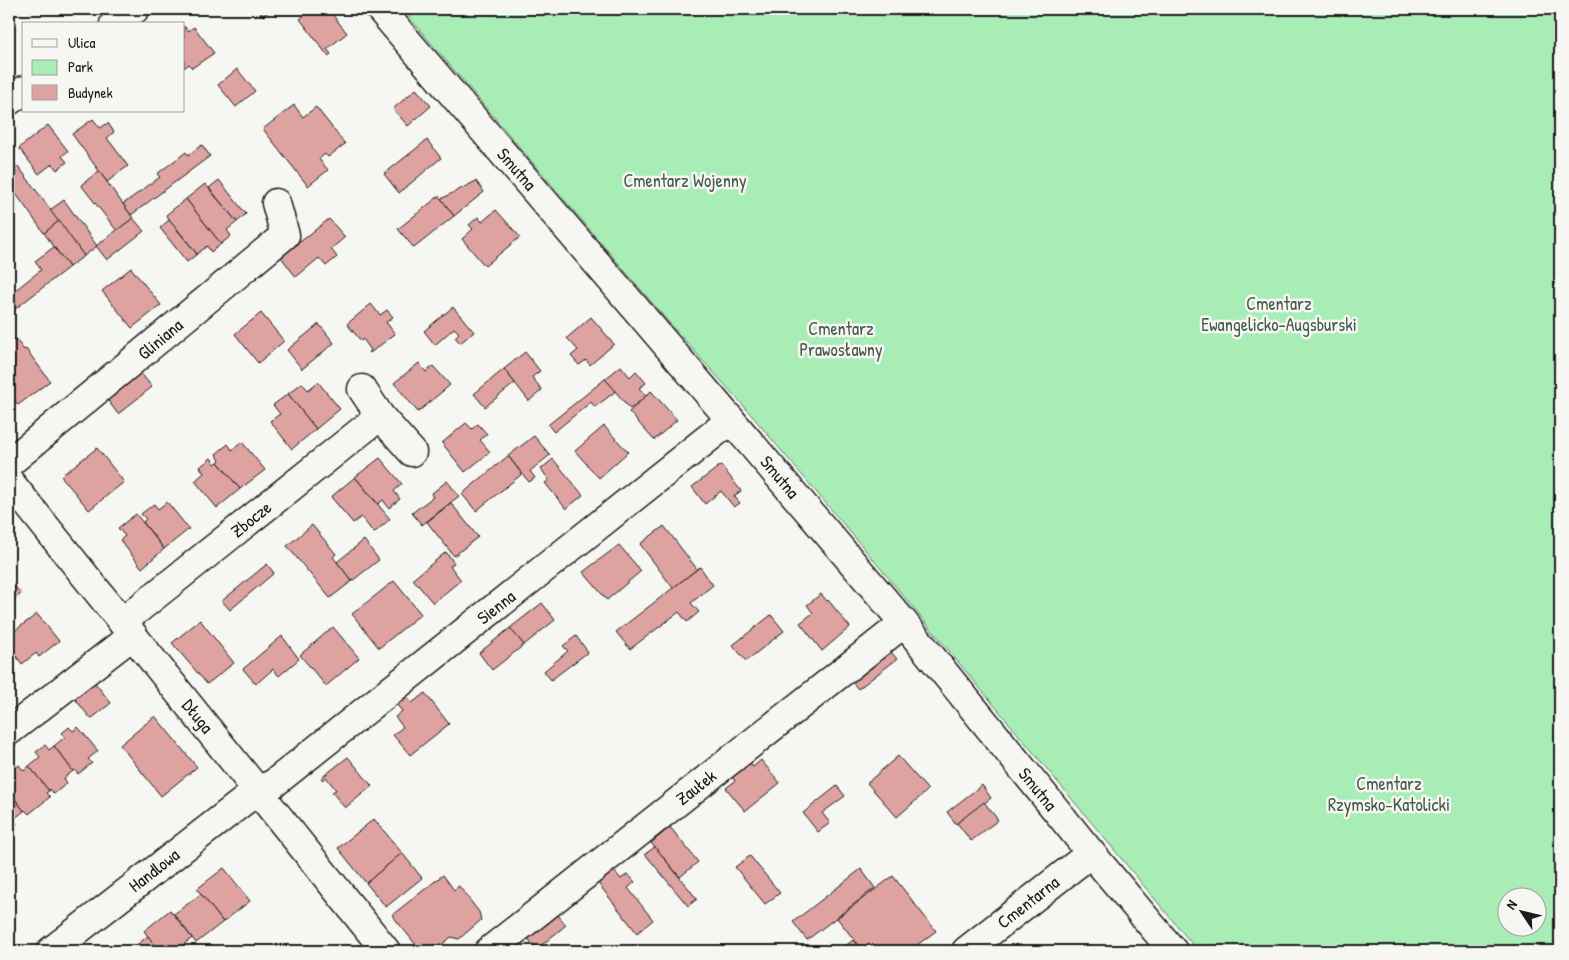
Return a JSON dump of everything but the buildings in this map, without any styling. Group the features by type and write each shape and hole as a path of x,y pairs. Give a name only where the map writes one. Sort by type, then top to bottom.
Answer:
{"street":[{"path":"117,22 134,9"},
{"name":"Smutna","path":"380,9 904,623 1090,853 1173,951"},
{"path":"9,101 22,91"},
{"name":"Gliniana","path":"9,463 285,235 276,203"},
{"path":"362,389 380,416 412,452"},
{"name":"Zbocze","path":"127,629 380,416"},
{"name":"Sienna","path":"258,790 273,784 281,778 731,420"},
{"name":"Długa","path":"9,481 386,951"},
{"name":"Zaułek","path":"489,951 904,623"},
{"path":"9,731 127,629"},
{"name":"Handlowa","path":"51,951 258,790"},
{"name":"Cmentarna","path":"966,951 1090,853"}],"green space":[{"path":"402,9 1560,9 1560,951 1198,951 742,404 671,325"}],"park label":[{"name":"Cmentarz Wojenny","path":"685,180"},
{"name":"Cmentarz Ewangelicko-Augsburski","path":"1279,313"},
{"name":"Cmentarz Prawosławny","path":"841,338"},
{"name":"Cmentarz Rzymsko–Katolicki","path":"1389,793"}]}
